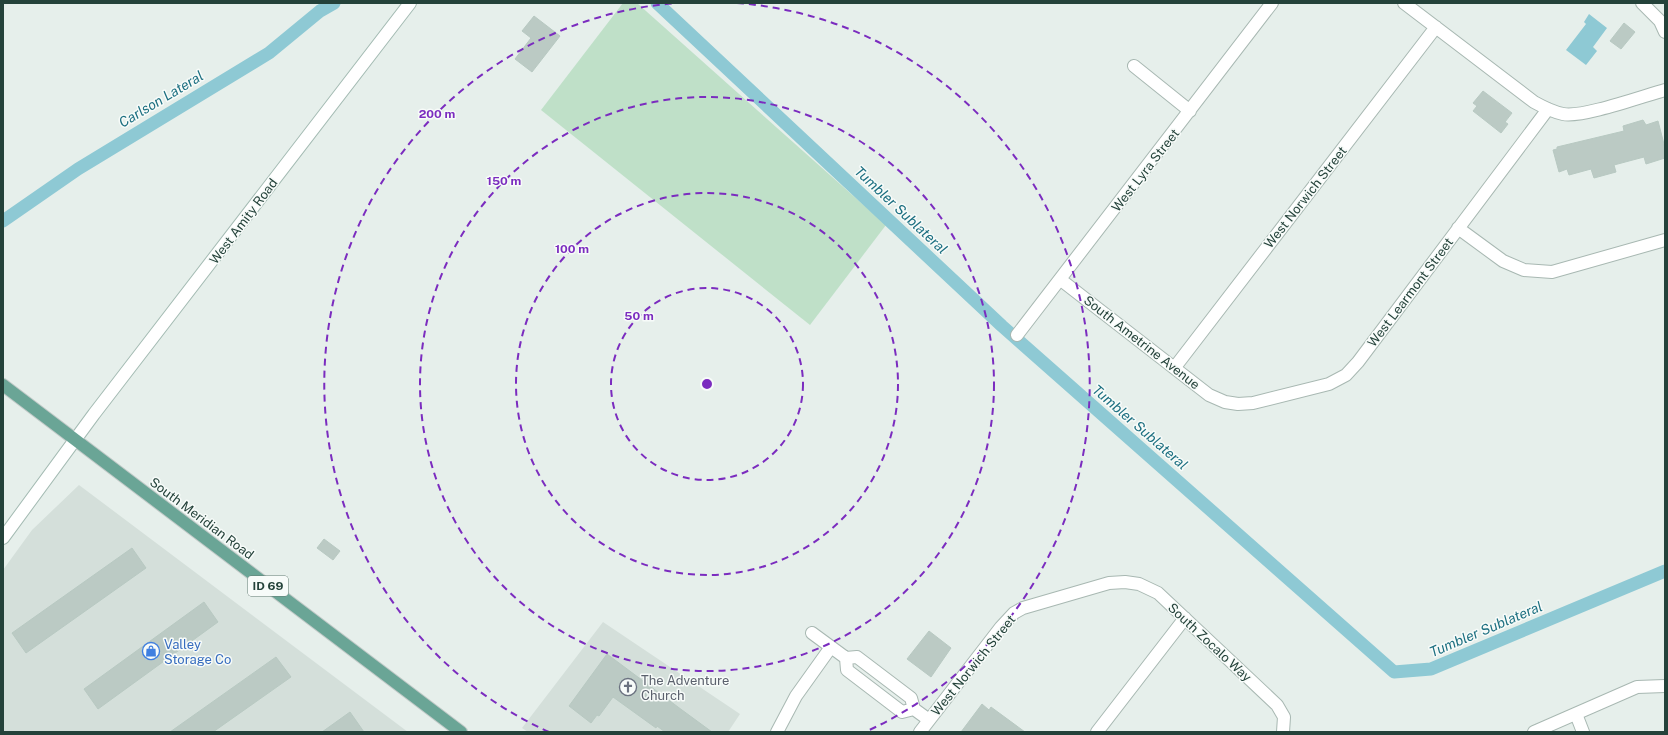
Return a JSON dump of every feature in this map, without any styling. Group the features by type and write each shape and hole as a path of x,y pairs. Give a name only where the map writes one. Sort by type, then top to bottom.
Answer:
{"main road":[{"name":"South Meridian Road","path":"3,385 461,732"}],"street":[{"name":"West Amity Road","path":"3,538 75,439 410,3"},
{"name":"West Lyra Street","path":"1017,335 1061,280 1272,3"},
{"path":"1404,3 1534,102 1548,109 1564,114 1584,113 1665,90"},
{"path":"1642,3 1660,21 1665,32"},
{"name":"West Norwich Street","path":"1174,367 1436,27"},
{"path":"1134,66 1190,111"},
{"name":"West Learmont Street","path":"1225,402 1238,404 1252,403 1329,384 1346,375 1358,362 1548,109"},
{"path":"1458,228 1503,261 1524,270 1552,272 1665,240"},
{"name":"South Ametrine Avenue","path":"1061,280 1209,395 1225,402"},
{"name":"West Norwich Street","path":"920,732 1001,627 1014,613 1032,604 1109,583 1125,582"},
{"name":"South Zocalo Way","path":"1125,582 1138,584 1150,588 1158,593 1277,705 1284,717 1283,732"},
{"path":"1097,732 1184,618"},
{"path":"812,633 846,658 857,657 911,698 914,709 929,720"},
{"path":"777,732 796,696 831,647"},
{"path":"846,658 847,670 902,712 914,709"},
{"path":"1534,732 1637,687 1665,686"},
{"path":"1576,714 1583,732"}],"shaded area":[{"name":"Valley Storage Co","path":"79,485 408,732 3,732 3,570 32,530"},
{"path":"603,622 740,714 728,732 528,732 522,728"}],"green space":[{"path":"623,3 637,3 886,225 810,325 541,110"}],"water":[{"path":"1589,14 1607,28 1593,47 1597,51 1586,65 1566,50 1586,24 1584,22"}],"building":[{"path":"534,16 560,36 532,72 515,59 531,38 522,31"},
{"path":"1624,23 1635,32 1621,49 1610,41"},
{"path":"1483,91 1512,113 1505,122 1508,124 1501,133 1473,111 1477,106 1473,103"},
{"path":"1643,120 1646,125 1658,121 1665,148 1665,158 1646,164 1644,157 1614,165 1616,172 1594,178 1591,169 1569,175 1567,169 1559,172 1553,150 1557,149 1557,147 1624,131 1623,126"},
{"path":"324,539 340,551 333,560 317,548"},
{"path":"132,548 146,568 26,653 12,633"},
{"path":"204,602 218,622 98,709 84,689"},
{"path":"929,631 951,648 931,677 907,659"},
{"path":"607,654 712,732 665,732 657,726 656,728 613,697 599,716 597,715 591,723 569,706"},
{"path":"276,657 291,677 213,732 170,732"},
{"path":"982,704 989,710 991,707 1025,732 961,732"},
{"path":"350,712 364,732 322,732"}],"waterway":[{"name":"Carlson Lateral","path":"3,221 78,169 269,53 320,11 334,3"},
{"name":"Tumbler Sublateral","path":"657,3 1002,326 1394,672 1431,669 1665,571"}],"place":[{"name":"Valley Storage Co","path":"151,651"},
{"name":"The Adventure Church","path":"628,687"}]}
